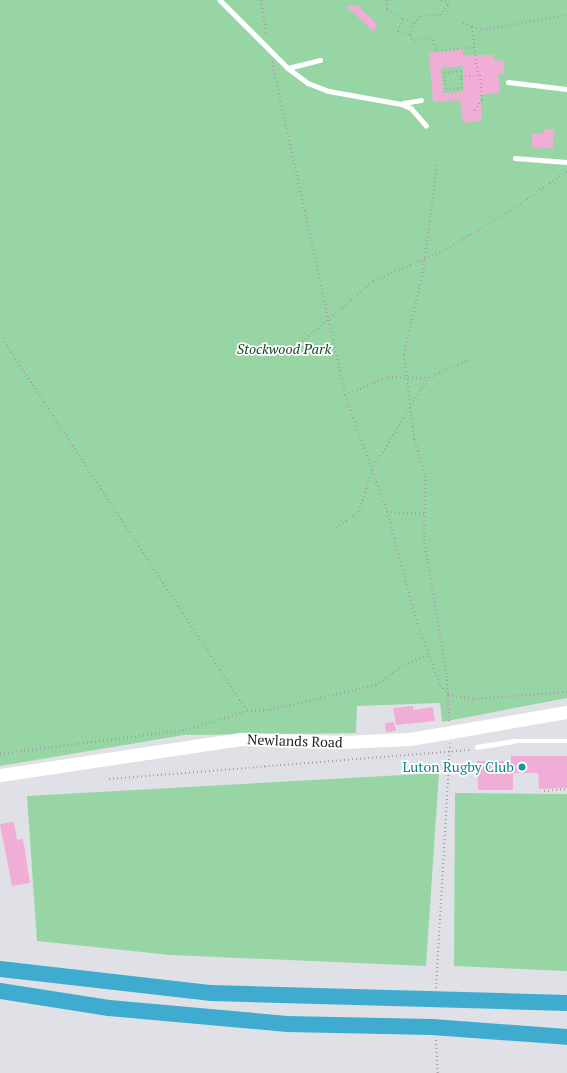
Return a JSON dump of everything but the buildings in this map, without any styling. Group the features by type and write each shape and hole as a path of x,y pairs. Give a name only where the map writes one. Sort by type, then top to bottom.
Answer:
{"highway":[{"path":"0,969 212,993 567,1003"},
{"path":"0,991 109,1008 287,1024 469,1030 567,1031"},
{"path":"469,1030 567,1037"}],"main road":[{"name":"Newlands Road","path":"0,775 242,739 376,742 450,734 567,712"}],"lane":[{"path":"220,0 288,68 308,83 328,91 402,104 411,108 426,125"},
{"path":"288,68 320,60"},
{"path":"508,82 567,89"},
{"path":"402,104 421,100"},
{"path":"515,158 567,162"},
{"path":"477,747 513,741 567,741"}],"path":[{"path":"387,0 386,10 414,23"},
{"path":"410,35 414,23 421,16 440,15 450,2 435,0"},
{"path":"462,23 482,30 567,15"},
{"path":"403,19 398,31 410,35 414,42 425,37 433,40 437,51 475,47"},
{"path":"472,27 482,100 474,111"},
{"path":"461,71 461,77 462,88 446,89 444,73 461,71"},
{"path":"461,77 478,75"},
{"path":"283,122 345,395 387,512 428,655 440,685 448,694 474,699 567,692"},
{"path":"437,165 424,259 404,355 414,439 425,476 426,514 424,539 448,694 450,734 437,968"},
{"path":"261,362 273,355 290,352 328,317 373,281 424,259 510,211 567,171"},
{"path":"0,335 247,711"},
{"path":"345,395 371,381 428,378 471,359"},
{"path":"336,528 359,512 372,470 410,405 428,378"},
{"path":"387,512 426,514"},
{"path":"0,754 186,730 247,711 270,710 376,685 408,663 428,655"},
{"path":"109,779 468,752 477,747"},
{"path":"544,791 567,789"},
{"path":"438,1062 438,1073"}],"green space":[{"name":"Stockwood Park","path":"0,0 567,0 567,698 442,722 440,703 357,706 356,733 184,735 0,766"},
{"path":"439,773 426,966 170,955 37,941 27,796"},
{"path":"455,793 567,794 567,971 454,966"}],"place":[{"name":"Luton Rugby Club","path":"522,767"}]}
